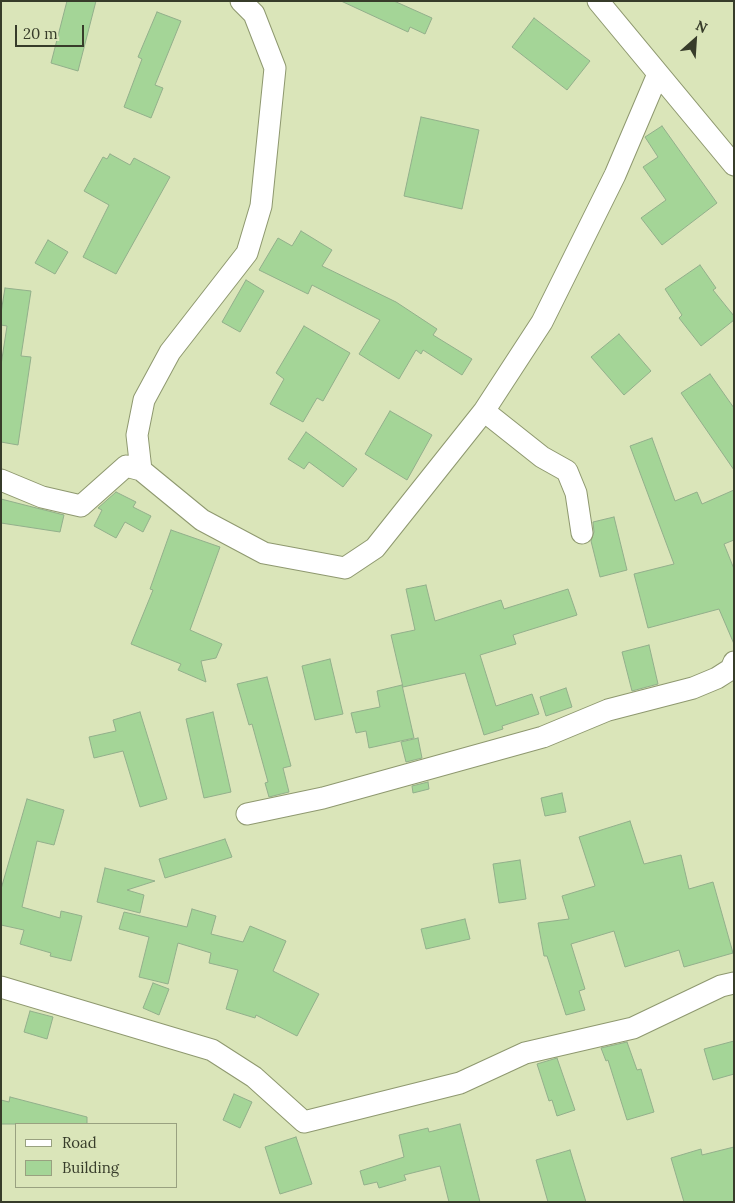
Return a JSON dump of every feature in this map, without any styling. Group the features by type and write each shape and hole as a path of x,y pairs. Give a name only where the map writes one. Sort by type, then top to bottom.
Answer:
{"street":[{"path":"141,470 137,435 144,400 170,352 247,254 261,206 275,68 254,14 241,1"},
{"path":"598,1 734,165"},
{"path":"1,480 42,497 81,506 126,466 141,470 202,520 264,553 346,568 375,548 484,411 542,322 615,176 658,74"},
{"path":"484,411 542,457 568,471 576,493 582,532"},
{"path":"247,814 323,798 543,737 608,710 693,688 717,678 733,667"},
{"path":"1,988 212,1050 254,1077 304,1122 460,1082 525,1053 633,1028 721,986 734,983"}],"building":[{"path":"67,1 96,1 78,71 51,63"},
{"path":"341,1 394,1 432,18 425,34 410,27 408,32"},
{"path":"157,12 181,21 155,85 163,88 151,118 124,107 142,59 138,57"},
{"path":"534,18 590,61 567,90 512,47"},
{"path":"421,117 479,130 462,209 404,196"},
{"path":"662,126 717,203 662,245 641,218 666,200 643,167 658,157 645,137"},
{"path":"110,154 130,165 134,158 170,177 116,274 83,257 109,205 84,191 103,157 107,159"},
{"path":"301,231 332,250 322,266 396,302 437,329 433,335 472,359 462,375 423,350 421,354 416,350 399,379 359,354 380,320 312,285 308,294 259,270 278,238 292,246"},
{"path":"48,240 68,252 55,274 35,263"},
{"path":"700,265 716,288 713,290 734,316 734,320 701,346 679,318 682,315 665,289"},
{"path":"246,280 264,291 240,332 222,322"},
{"path":"5,288 31,291 21,356 31,357 18,445 1,442 1,365 7,326 1,325 1,313"},
{"path":"304,326 350,353 323,401 317,398 303,422 270,404 284,379 276,373"},
{"path":"619,334 651,371 624,395 591,357"},
{"path":"710,374 734,408 734,470 681,393"},
{"path":"390,411 432,435 407,480 365,454"},
{"path":"306,432 357,469 343,487 309,462 304,469 288,459"},
{"path":"652,438 675,501 697,492 702,504 734,490 734,540 724,544 734,569 734,644 719,609 648,628 634,574 674,564 630,446"},
{"path":"116,492 136,502 133,507 151,516 143,532 125,522 116,538 94,526 102,510 98,508"},
{"path":"1,499 64,515 60,532 1,523"},
{"path":"614,517 627,570 600,577 591,541 594,532 593,522"},
{"path":"171,530 220,547 190,630 222,644 216,658 201,661 206,682 178,670 181,664 131,644 153,590 150,589"},
{"path":"426,585 435,621 501,600 504,609 568,589 577,615 513,635 516,644 480,655 496,706 532,694 539,714 502,726 503,729 484,735 465,673 403,687 391,635 415,630 406,589"},
{"path":"649,645 658,684 632,691 622,652"},
{"path":"330,659 343,714 315,720 302,666"},
{"path":"267,677 291,766 283,768 289,792 269,797 265,783 268,782 252,724 249,725 237,684"},
{"path":"402,685 414,738 369,748 366,731 356,733 351,713 380,707 377,691"},
{"path":"566,688 572,707 546,716 540,697"},
{"path":"140,712 167,799 140,807 123,751 94,758 89,737 116,731 113,720"},
{"path":"213,712 231,792 204,798 186,719"},
{"path":"418,738 422,758 406,762 401,742"},
{"path":"428,782 429,789 413,793 412,786"},
{"path":"562,793 566,812 545,816 541,798"},
{"path":"27,799 64,810 54,845 37,841 22,907 60,918 61,911 82,916 71,961 50,956 51,953 20,944 24,930 1,925 1,889"},
{"path":"630,821 644,864 681,855 689,889 713,882 733,953 684,967 679,950 625,967 614,931 571,944 585,989 579,991 585,1010 566,1015 547,956 544,956 538,923 569,919 562,896 595,886 579,837"},
{"path":"225,839 232,857 165,878 159,859"},
{"path":"520,860 526,899 499,903 493,864"},
{"path":"105,868 155,881 127,890 144,895 140,913 97,902"},
{"path":"192,909 216,916 211,934 243,942 250,926 286,941 273,971 319,994 297,1036 256,1015 255,1018 226,1009 238,970 209,963 211,953 178,943 168,984 139,977 149,937 119,929 124,912 187,927"},
{"path":"465,919 470,939 426,949 421,929"},
{"path":"153,983 169,989 159,1015 143,1008"},
{"path":"30,1011 53,1017 47,1039 24,1032"},
{"path":"734,1041 734,1074 713,1080 704,1049"},
{"path":"627,1042 637,1070 641,1069 654,1112 627,1120 608,1060 606,1061 601,1048"},
{"path":"557,1058 575,1110 557,1116 552,1100 549,1101 537,1064"},
{"path":"234,1094 252,1102 240,1128 223,1120"},
{"path":"10,1097 87,1117 87,1123 1,1124 1,1100 9,1102"},
{"path":"460,1124 480,1202 449,1202 440,1166 404,1175 406,1180 379,1188 377,1182 364,1185 360,1171 404,1157 399,1135 428,1128 429,1132"},
{"path":"296,1137 312,1184 280,1194 265,1147"},
{"path":"734,1147 734,1202 684,1202 671,1158 701,1149 702,1155"},
{"path":"570,1150 586,1202 548,1202 536,1160"}]}
